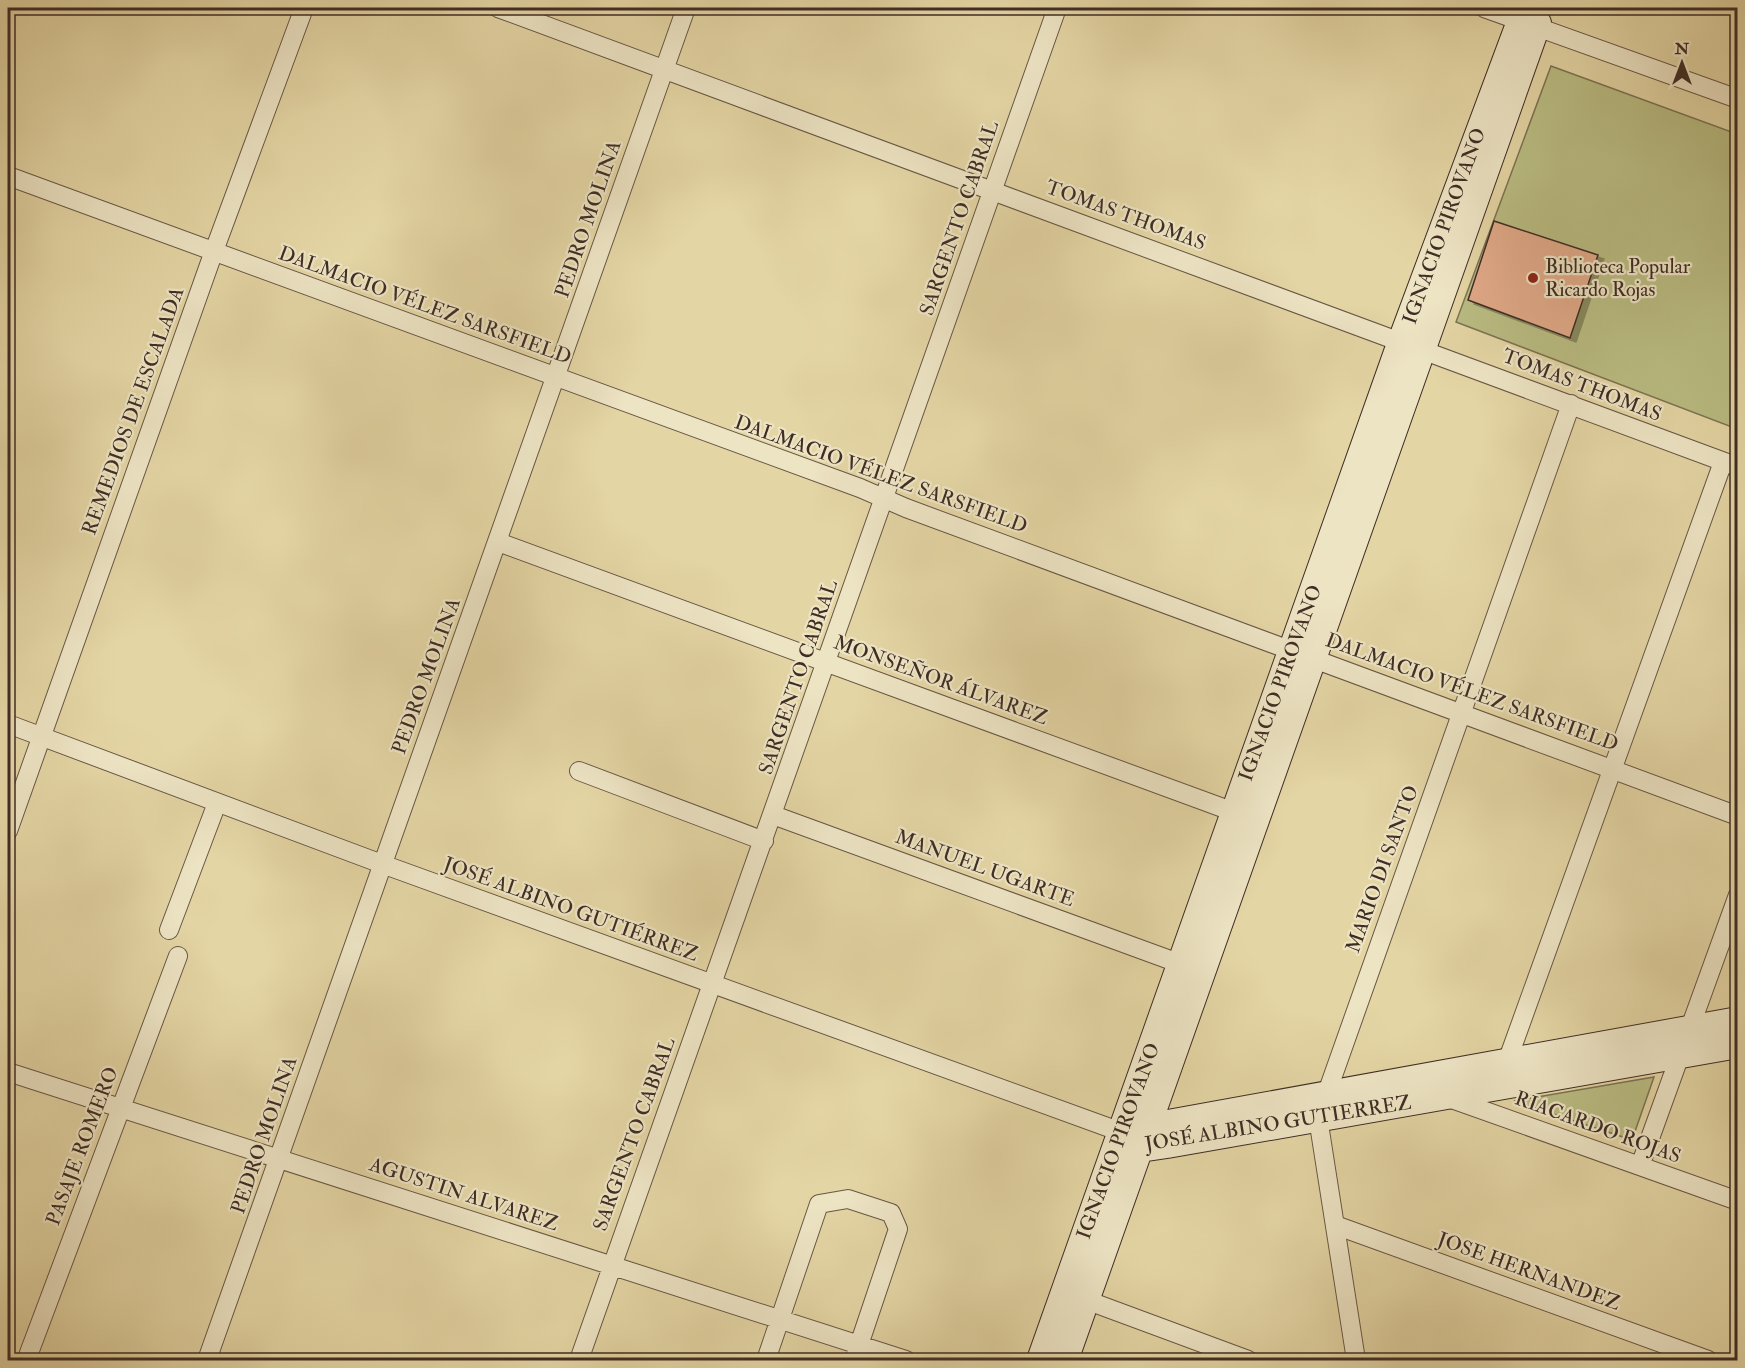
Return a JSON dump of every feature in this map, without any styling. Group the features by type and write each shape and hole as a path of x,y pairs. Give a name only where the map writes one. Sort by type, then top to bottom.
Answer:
{"street":[{"name":"REMEDIOS DE ESCALADA","path":"8,831 214,251 304,8"},
{"name":"TOMAS THOMAS","path":"498,8 1412,345 1730,465"},
{"name":"PEDRO MOLINA","path":"207,1360 686,8"},
{"name":"SARGENTO CABRAL","path":"579,1360 1057,8"},
{"path":"1484,8 1531,15 1737,99"},
{"name":"IGNACIO PIROVANO","path":"1040,1360 1077,1297 1149,1125 1303,653 1531,15"},
{"name":"DALMACIO VÉLEZ SARSFIELD","path":"8,176 1303,653 1737,816"},
{"name":"MARIO DI SANTO","path":"1356,1360 1318,1118 1571,404"},
{"path":"1499,1086 1612,768 1730,465"},
{"name":"MONSEÑOR ÁLVAREZ","path":"498,542 1234,812"},
{"name":"IGNACIO PIROVANO","path":"1065,1360 1077,1297 1121,1132 1234,812 1303,653"},
{"name":"JOSÉ ALBINO GUTIÉRREZ","path":"8,724 382,864 1121,1132"},
{"path":"579,771 764,841"},
{"path":"169,930 218,803"},
{"name":"MANUEL UGARTE","path":"773,815 1181,964"},
{"path":"1640,1166 1737,895"},
{"name":"PASAJE ROMERO","path":"28,1353 178,956"},
{"name":"JOSÉ ALBINO GUTIERREZ","path":"1121,1132 1149,1125 1737,1020"},
{"name":"JOSÉ ALBINO GUTIERREZ","path":"1121,1132 1140,1149 1737,1045"},
{"name":"AGUSTIN ALVAREZ","path":"8,1072 779,1319 856,1353 906,1360"},
{"name":"RIACARDO ROJAS","path":"1444,1096 1737,1201"},
{"path":"766,1360 819,1204 848,1198 891,1213 898,1229 856,1353"},
{"name":"JOSE HERNANDEZ","path":"1335,1225 1708,1360"},
{"path":"1077,1297 1229,1357 1248,1360"}],"green space":[{"path":"1551,66 1737,134 1737,429 1456,322"},
{"path":"1654,1077 1632,1140 1514,1101"}],"building":[{"name":"Biblioteca Popular Ricardo Rojas","path":"1494,221 1598,255 1570,338 1468,300"}],"place":[{"name":"Biblioteca Popular Ricardo Rojas","path":"1533,278"}]}
